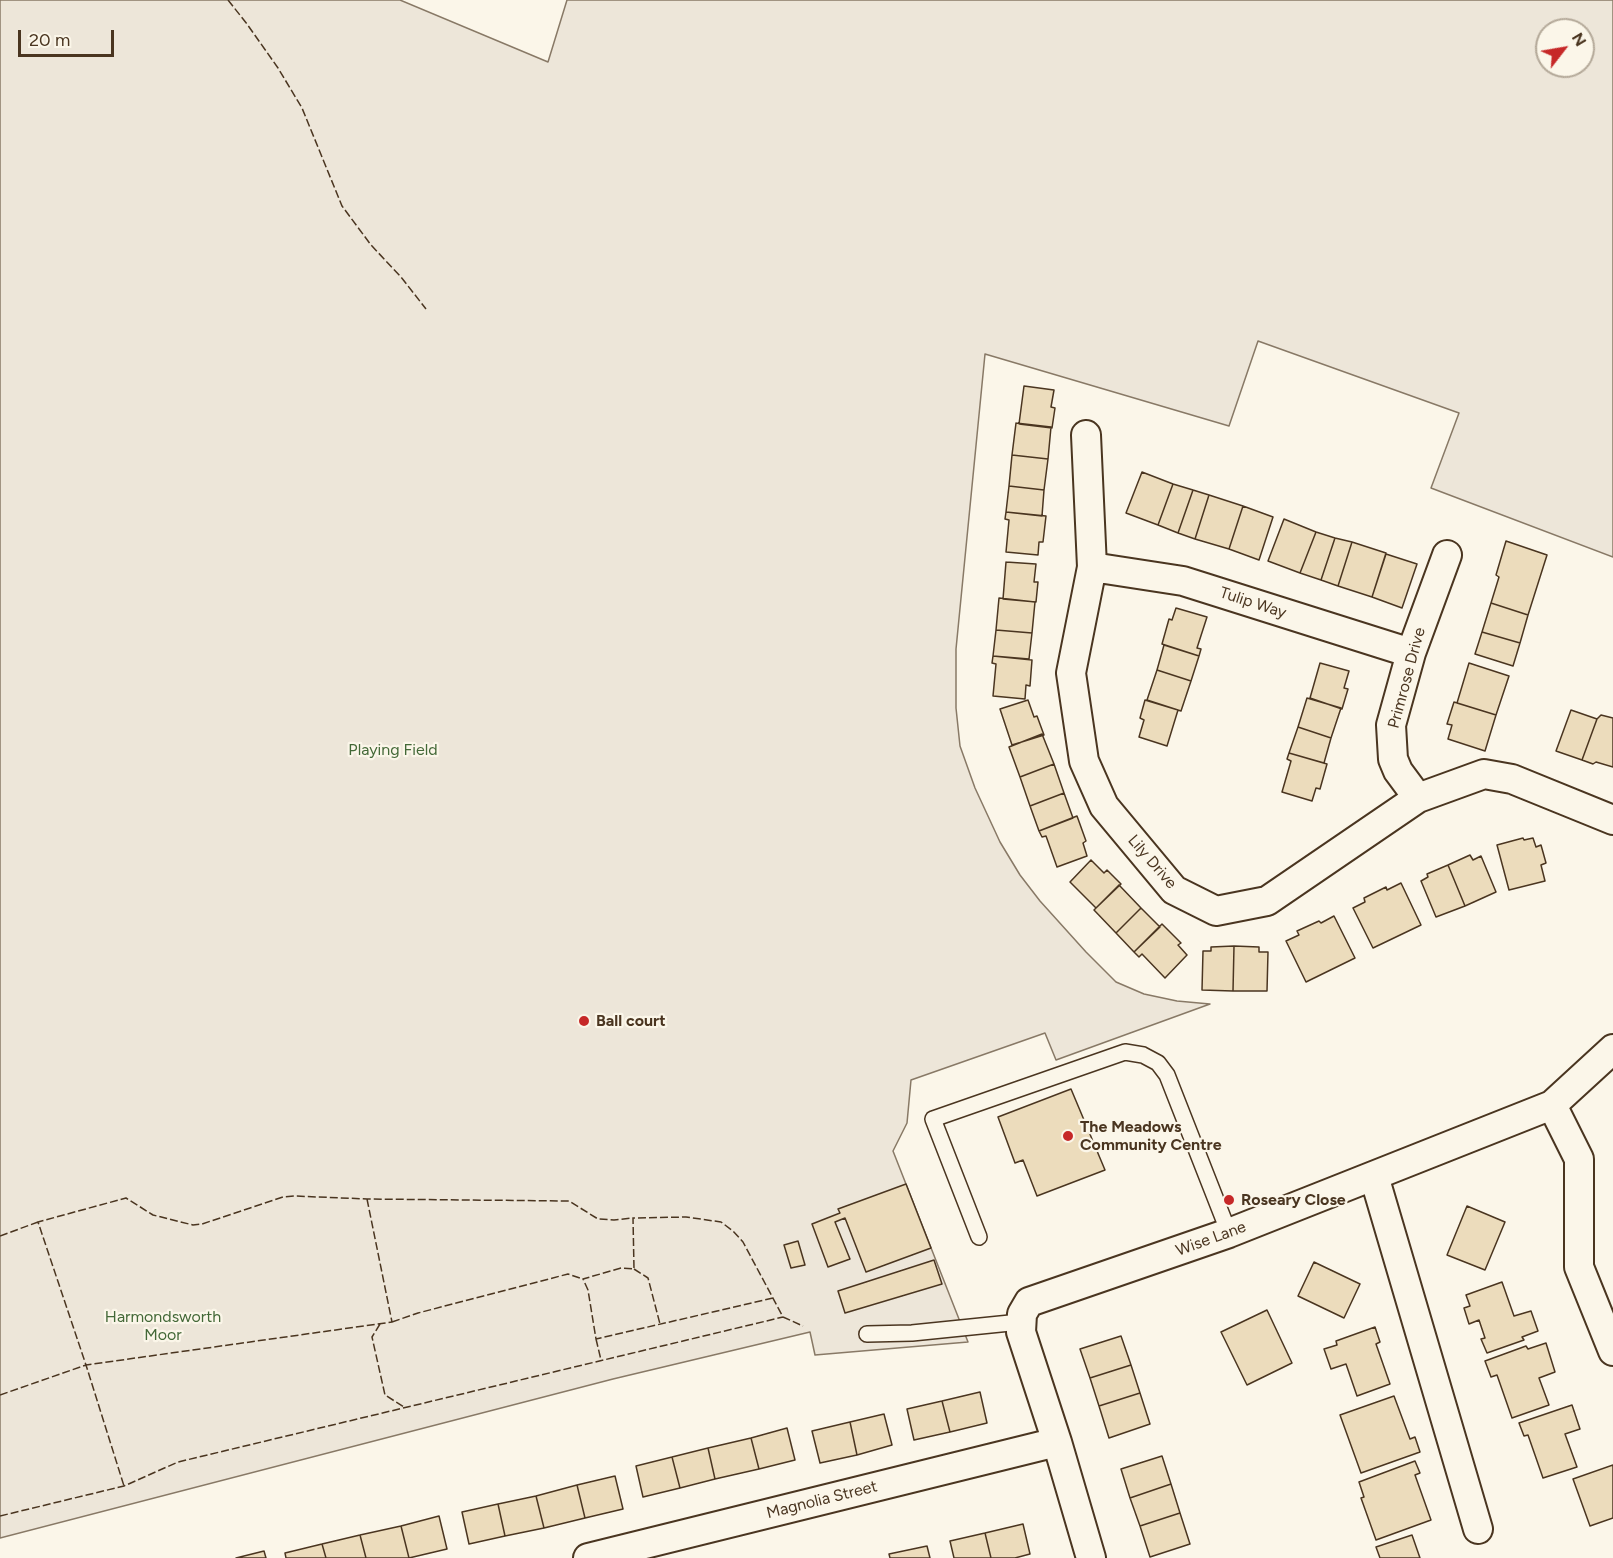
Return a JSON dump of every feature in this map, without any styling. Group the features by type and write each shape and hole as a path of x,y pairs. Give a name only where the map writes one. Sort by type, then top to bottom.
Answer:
{"street":[{"name":"Lily Drive","path":"1086,435 1092,567 1071,673 1084,761 1104,806 1174,890 1216,911 1267,901 1418,798 1484,774 1512,779 1613,819"},
{"name":"Primrose Drive","path":"1418,798 1398,771 1391,747 1391,725 1411,653 1447,555"},
{"name":"Tulip Way","path":"1092,567 1183,581 1411,653"},
{"name":"Wise Lane","path":"1020,1322 1029,1302 1229,1233 1552,1105 1613,1049"},
{"path":"1552,1105 1579,1159 1579,1267 1613,1351"},
{"path":"1374,1176 1478,1529"},
{"path":"1020,1322 1023,1341 1057,1442 1091,1558"},
{"name":"Magnolia Street","path":"588,1558 1057,1442"}],"lane":[{"path":"979,1236 933,1119 1125,1052 1143,1055 1158,1064 1167,1075 1229,1233"},
{"path":"867,1334 912,1333 1020,1322"}],"green space":[{"path":"0,0 400,0 548,62 567,0 1613,0 1613,557 1431,488 1459,413 1258,341 1229,426 985,354 956,649 956,708 960,746 975,788 1000,842 1020,875 1086,952 1116,982 1144,994 1177,1001 1210,1004 1056,1060 1045,1033 911,1080 907,1123 893,1151 968,1342 815,1355 810,1332 613,1379 0,1538"}],"building":[{"path":"1024,386 1054,390 1051,407 1055,408 1052,428 1019,424"},
{"path":"1016,423 1051,427 1048,459 1012,455"},
{"path":"1012,455 1048,459 1044,490 1009,486"},
{"path":"1142,472 1173,484 1158,525 1126,513"},
{"path":"1173,484 1193,490 1178,533 1158,525"},
{"path":"1009,486 1044,490 1042,516 1006,512"},
{"path":"1193,490 1209,495 1195,539 1178,533"},
{"path":"1209,495 1243,506 1229,549 1195,539"},
{"path":"1243,506 1273,517 1259,560 1229,549"},
{"path":"1006,512 1046,516 1043,542 1039,542 1038,555 1006,552 1009,520 1005,519"},
{"path":"1284,519 1316,532 1300,573 1268,561"},
{"path":"1316,532 1335,538 1321,580 1300,573"},
{"path":"1335,538 1352,542 1338,586 1321,580"},
{"path":"1506,541 1547,555 1528,615 1491,603"},
{"path":"1352,542 1386,553 1372,597 1338,586"},
{"path":"1386,554 1417,564 1402,608 1372,597"},
{"path":"1006,562 1036,564 1034,582 1038,582 1036,602 1003,599"},
{"path":"999,598 1035,602 1032,633 996,630"},
{"path":"1491,603 1528,615 1520,643 1482,632"},
{"path":"1176,608 1207,617 1197,648 1201,649 1199,656 1162,644 1169,619 1172,620"},
{"path":"996,630 1032,633 1029,659 993,656"},
{"path":"1482,632 1520,643 1513,666 1475,654"},
{"path":"1164,645 1199,656 1191,681 1157,670"},
{"path":"993,656 1032,660 1030,686 1026,685 1025,699 993,696 996,664 992,663"},
{"path":"1320,663 1349,671 1344,688 1348,689 1342,709 1310,698"},
{"path":"1469,663 1509,676 1496,715 1457,703"},
{"path":"1157,670 1191,681 1181,711 1147,700"},
{"path":"1307,698 1341,708 1331,738 1298,727"},
{"path":"1028,700 1044,735 1012,745 1000,709"},
{"path":"1145,700 1178,710 1167,746 1139,737 1144,720 1140,718"},
{"path":"1454,702 1496,715 1485,751 1448,739 1452,725 1447,724"},
{"path":"1571,710 1597,719 1582,760 1556,751"},
{"path":"1601,715 1613,718 1613,767 1582,760 1597,719"},
{"path":"1298,727 1331,738 1324,763 1289,753"},
{"path":"1042,734 1054,764 1020,777 1009,747"},
{"path":"1289,753 1327,764 1320,789 1316,788 1312,801 1282,792 1291,761 1287,759"},
{"path":"1054,764 1064,793 1030,806 1020,777"},
{"path":"1064,793 1073,818 1039,831 1030,806"},
{"path":"1077,816 1086,841 1083,843 1087,856 1057,867 1046,836 1042,837 1039,831"},
{"path":"1523,838 1524,840 1533,838 1536,847 1541,845 1546,863 1541,865 1545,881 1509,890 1497,845"},
{"path":"1470,855 1473,860 1481,856 1496,892 1465,906 1448,865"},
{"path":"1091,860 1104,873 1107,870 1121,884 1096,908 1070,882"},
{"path":"1448,865 1465,906 1436,917 1421,881 1428,877 1427,874"},
{"path":"1401,883 1421,925 1373,948 1353,908 1365,902 1364,898 1386,887 1387,890"},
{"path":"1119,885 1141,908 1116,933 1094,910"},
{"path":"1141,908 1160,927 1134,952 1116,933"},
{"path":"1334,916 1355,958 1306,982 1286,941 1299,935 1297,931"},
{"path":"1162,924 1181,943 1178,945 1187,955 1165,978 1142,954 1139,957 1134,952"},
{"path":"1234,946 1233,991 1202,990 1203,951 1211,951 1211,947"},
{"path":"1234,946 1259,947 1259,952 1268,952 1267,991 1233,991"},
{"path":"1071,1089 1105,1170 1037,1196 1023,1160 1015,1163 998,1117"},
{"path":"906,1184 931,1248 866,1272 845,1218 835,1222 850,1259 828,1267 812,1224 840,1213 838,1209"},
{"path":"1467,1206 1505,1222 1485,1270 1447,1255"},
{"path":"798,1241 805,1265 791,1268 784,1245"},
{"path":"934,1260 942,1284 845,1313 838,1291"},
{"path":"1314,1262 1360,1284 1344,1318 1298,1296"},
{"path":"1502,1282 1514,1316 1531,1311 1538,1331 1522,1337 1524,1340 1487,1353 1481,1339 1485,1338 1479,1320 1469,1324 1464,1308 1470,1306 1466,1295"},
{"path":"1267,1310 1292,1363 1247,1385 1221,1332"},
{"path":"1375,1327 1380,1342 1376,1344 1390,1384 1357,1396 1346,1364 1331,1369 1324,1349 1337,1345 1336,1341"},
{"path":"1121,1336 1131,1365 1090,1378 1080,1349"},
{"path":"1546,1343 1555,1372 1539,1378 1549,1405 1512,1418 1497,1375 1491,1377 1485,1361 1526,1346 1528,1349"},
{"path":"1131,1365 1140,1393 1099,1406 1090,1378"},
{"path":"980,1392 987,1423 950,1432 942,1401"},
{"path":"1140,1393 1150,1424 1109,1438 1099,1406"},
{"path":"1394,1396 1410,1439 1415,1437 1420,1452 1361,1473 1340,1415"},
{"path":"942,1401 950,1432 914,1440 907,1409"},
{"path":"1572,1405 1580,1429 1565,1434 1577,1467 1543,1478 1528,1435 1524,1436 1519,1423"},
{"path":"884,1414 892,1445 857,1455 850,1422"},
{"path":"850,1422 857,1455 820,1463 812,1431"},
{"path":"787,1428 795,1460 759,1469 751,1438"},
{"path":"751,1438 759,1469 715,1479 708,1448"},
{"path":"708,1448 715,1479 680,1488 672,1457"},
{"path":"1162,1456 1171,1484 1130,1498 1121,1469"},
{"path":"672,1457 680,1488 643,1497 636,1466"},
{"path":"1415,1461 1420,1473 1415,1475 1431,1520 1376,1540 1361,1498 1364,1497 1359,1482"},
{"path":"1613,1465 1613,1518 1590,1526 1573,1479"},
{"path":"615,1476 623,1509 585,1518 577,1485"},
{"path":"1171,1484 1180,1513 1140,1526 1130,1498"},
{"path":"577,1485 585,1518 544,1528 536,1496"},
{"path":"536,1496 544,1528 505,1536 498,1504"},
{"path":"498,1504 505,1536 469,1544 462,1512"},
{"path":"1180,1513 1190,1544 1150,1557 1140,1526"},
{"path":"439,1516 447,1549 409,1558 401,1526"},
{"path":"1023,1524 1030,1554 1015,1558 991,1558 985,1533"},
{"path":"401,1526 409,1558 366,1558 360,1535"},
{"path":"985,1533 991,1558 954,1558 950,1541"},
{"path":"360,1535 366,1558 326,1558 322,1544"},
{"path":"1412,1535 1420,1558 1380,1558 1376,1547"},
{"path":"322,1544 326,1558 286,1558 285,1553"},
{"path":"927,1546 930,1558 890,1558 889,1554"},
{"path":"264,1551 266,1558 236,1558"}],"fence":[{"path":"228,0 278,68 302,108 342,206 371,245 401,277 426,309"},
{"path":"367,1199 392,1322 86,1365 38,1222 126,1198 153,1215 193,1225 283,1197 294,1196 569,1201 598,1219 633,1218"},
{"path":"773,1298 596,1339 588,1290 583,1279 621,1268 634,1269 633,1218 686,1217 721,1222 743,1242 783,1317 803,1326"},
{"path":"0,1236 38,1222"},
{"path":"634,1269 648,1278 660,1324"},
{"path":"392,1322 418,1313 568,1274 583,1279"},
{"path":"0,1516 124,1486 178,1462 783,1317"},
{"path":"380,1324 372,1337 385,1395 404,1407"},
{"path":"596,1339 601,1360"},
{"path":"0,1395 86,1365 124,1486"}],"place":[{"name":"Ball court","path":"584,1021"},
{"name":"The Meadows Community Centre","path":"1068,1136"},
{"name":"Roseary Close","path":"1229,1200"}],"park label":[{"name":"Playing Field","path":"393,750"},
{"name":"Harmondsworth Moor","path":"163,1326"}]}
